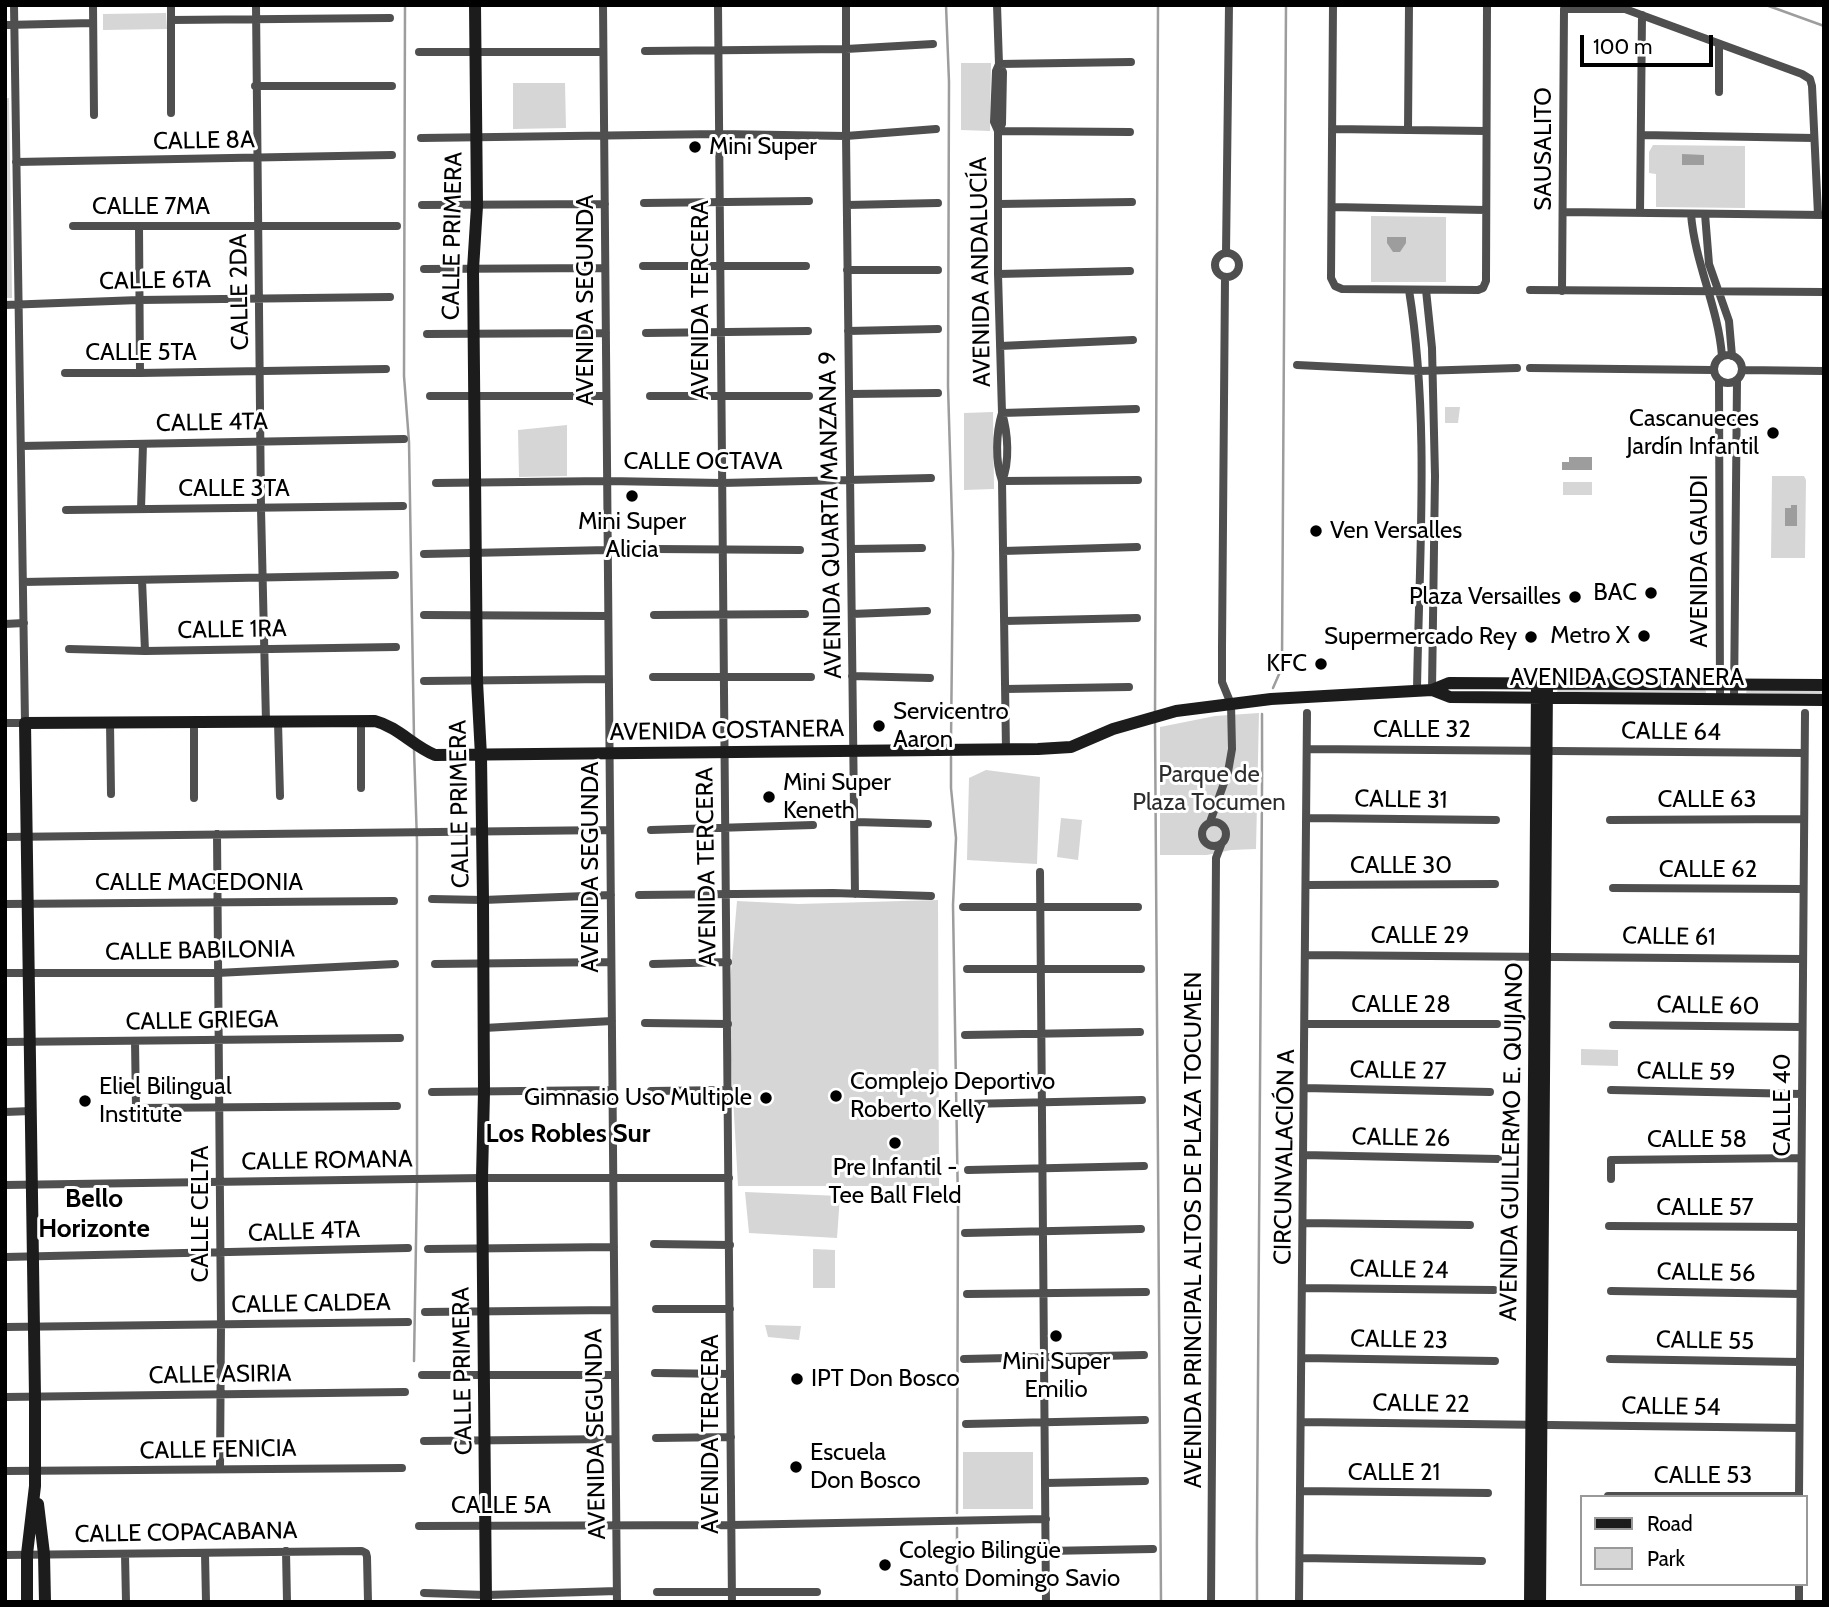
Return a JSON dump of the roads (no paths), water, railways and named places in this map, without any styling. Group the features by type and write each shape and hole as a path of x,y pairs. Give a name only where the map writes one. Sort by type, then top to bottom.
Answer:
{"street":[{"path":"14,5 10,25 15,92 19,305 36,1486 44,1554 46,1602"},
{"path":"93,5 94,115"},
{"path":"171,5 171,113"},
{"name":"CALLE 2DA","path":"256,5 255,86 265,649 280,796"},
{"name":"CALLE PRIMERA","path":"475,5 477,206 472,269 477,681 483,900 482,1249 486,1598"},
{"name":"AVENIDA SEGUNDA","path":"603,5 617,1602"},
{"name":"AVENIDA TERCERA","path":"718,5 732,1602"},
{"name":"AVENIDA QUARTA MANZANA 9","path":"846,5 855,894"},
{"name":"AVENIDA ANDALUCÍA","path":"997,5 999,64 1003,72 1003,124 998,131 1002,413 999,425 998,470 1002,481 1006,750"},
{"path":"1226,253 1229,5"},
{"path":"1333,5 1331,278 1335,286 1342,289 1409,290 1478,290 1483,288 1486,281 1487,5"},
{"path":"1408,130 1409,5"},
{"name":"SAUSALITO","path":"1562,290 1564,9 1625,9 1643,15"},
{"path":"1563,212 1691,214 1821,215 1810,79 1643,15 1640,213"},
{"path":"171,20 390,18"},
{"path":"10,25 93,23"},
{"path":"645,51 846,49 933,44"},
{"path":"1719,44 1719,92"},
{"path":"419,52 603,52"},
{"path":"999,64 1131,62"},
{"path":"255,86 392,86"},
{"path":"5,92 15,92"},
{"path":"421,138 719,134 846,136 936,129"},
{"path":"1332,129 1486,131"},
{"path":"998,131 1130,132"},
{"path":"1641,135 1814,138"},
{"name":"CALLE 8A","path":"16,162 257,160 392,155"},
{"path":"644,203 809,201"},
{"path":"999,204 1132,202"},
{"path":"847,205 938,203"},
{"path":"422,205 605,204"},
{"path":"1332,207 1486,210"},
{"path":"1691,214 1695,250 1717,320 1722,356"},
{"path":"1705,214 1707,249 1729,321 1732,356"},
{"name":"CALLE 7MA","path":"73,226 397,226"},
{"path":"139,226 140,373"},
{"path":"1226,253 1237,258 1239,266 1236,273 1225,278 1216,272 1214,265 1219,255 1226,253"},
{"path":"643,266 806,266"},
{"path":"424,269 605,268"},
{"path":"847,270 938,270"},
{"path":"998,274 1130,271"},
{"path":"1214,822 1231,761 1231,704 1222,682 1225,278"},
{"path":"1426,289 1436,370 1432,690"},
{"path":"1409,290 1419,370 1421,476 1417,690"},
{"path":"1530,290 1824,292"},
{"name":"CALLE 6TA","path":"5,306 139,300 390,297"},
{"path":"848,331 937,329"},
{"path":"646,333 808,331"},
{"path":"427,334 606,333"},
{"path":"1000,346 1133,340"},
{"path":"1713,370 1722,356 1738,359 1742,370"},
{"path":"1297,365 1419,370 1517,368"},
{"path":"1530,368 1713,370"},
{"name":"CALLE 5TA","path":"65,373 386,369"},
{"path":"1713,370 1719,380 1734,382 1742,370"},
{"path":"1742,370 1824,371"},
{"name":"AVENIDA GAUDI","path":"1719,380 1720,699"},
{"name":"AVENIDA GAUDI","path":"1734,382 1734,700"},
{"path":"850,394 937,393"},
{"path":"430,396 606,396"},
{"path":"650,396 809,396"},
{"path":"1002,413 1136,409"},
{"name":"CALLE 4TA","path":"21,446 404,439"},
{"path":"141,509 143,443"},
{"path":"1719,465 1736,466"},
{"path":"1421,476 1435,476"},
{"name":"CALLE OCTAVA","path":"436,483 722,483 931,478"},
{"path":"1002,481 1138,480"},
{"name":"CALLE 3TA","path":"66,510 402,506"},
{"path":"1719,512 1736,508"},
{"path":"851,549 922,548"},
{"path":"1003,551 1137,548"},
{"path":"424,554 608,550"},
{"path":"655,550 800,550"},
{"path":"23,582 395,575"},
{"path":"142,580 145,651"},
{"path":"852,614 927,611"},
{"path":"654,615 805,614"},
{"path":"424,615 608,616"},
{"path":"1004,621 1138,618"},
{"path":"5,624 24,623"},
{"name":"CALLE 1RA","path":"69,649 145,651 396,648"},
{"path":"852,676 930,678"},
{"path":"653,677 811,677"},
{"path":"424,681 609,679"},
{"name":"AVENIDA COSTANERA","path":"1432,690 1449,683 1824,685"},
{"name":"AVENIDA GUILLERMO E. QUIJANO","path":"1530,1602 1535,1572 1542,684"},
{"path":"1005,690 1129,687"},
{"name":"AVENIDA COSTANERA","path":"25,723 361,720 385,724 435,755 1006,750 1071,747 1113,729 1162,715 1231,704 1347,693 1432,690 1450,697 1824,700"},
{"name":"CIRCUNVALACIÓN A","path":"1299,1602 1307,713"},
{"name":"CALLE 40","path":"1799,1495 1805,713"},
{"path":"361,720 361,788"},
{"path":"194,722 194,798"},
{"path":"5,723 25,723"},
{"path":"110,723 111,794"},
{"name":"CALLE 32","path":"1307,749 1542,750"},
{"name":"CALLE 64","path":"1542,750 1804,752"},
{"name":"CALLE 31","path":"1306,818 1496,820"},
{"name":"CALLE 63","path":"1609,820 1804,819"},
{"path":"855,822 928,824"},
{"path":"1209,846 1221,845 1227,834 1224,827 1214,822"},
{"path":"1214,822 1203,828 1202,836 1216,858"},
{"path":"651,830 813,825"},
{"path":"5,837 610,830"},
{"name":"CALLE CELTA","path":"217,834 220,1469"},
{"name":"AVENIDA PRINCIPAL ALTOS DE PLAZA TOCUMEN","path":"1211,1602 1216,858 1221,845"},
{"path":"1040,872 1046,1602"},
{"name":"CALLE 30","path":"1307,885 1495,884"},
{"name":"CALLE 62","path":"1613,888 1803,889"},
{"path":"432,899 483,900 611,895"},
{"path":"639,895 931,896"},
{"name":"CALLE MACEDONIA","path":"5,904 394,901"},
{"path":"963,907 1138,907"},
{"name":"CALLE 29","path":"1305,955 1540,955"},
{"name":"CALLE 61","path":"1540,955 1803,958"},
{"path":"435,964 611,962"},
{"path":"653,964 727,962"},
{"name":"CALLE BABILONIA","path":"5,973 217,973 395,964"},
{"path":"967,969 1141,969"},
{"path":"484,1028 612,1021"},
{"path":"645,1023 728,1024"},
{"name":"CALLE 28","path":"1305,1024 1497,1024"},
{"name":"CALLE 60","path":"1613,1025 1802,1027"},
{"path":"965,1035 1140,1032"},
{"name":"CALLE GRIEGA","path":"5,1042 400,1038"},
{"path":"135,1041 136,1108 397,1106"},
{"name":"CALLE 27","path":"1304,1088 1490,1092"},
{"path":"432,1092 612,1090"},
{"path":"651,1091 729,1090"},
{"name":"CALLE 59","path":"1611,1090 1802,1094"},
{"path":"968,1104 1142,1100"},
{"path":"5,1112 31,1111"},
{"name":"CALLE 26","path":"1303,1155 1498,1159"},
{"name":"CALLE 58","path":"1611,1179 1611,1160 1801,1158"},
{"path":"968,1170 1144,1166"},
{"name":"CALLE ROMANA","path":"5,1185 482,1178 729,1178"},
{"path":"1303,1223 1471,1225"},
{"name":"CALLE 57","path":"1609,1226 1801,1227"},
{"path":"965,1233 1141,1229"},
{"path":"654,1244 730,1245"},
{"path":"428,1249 614,1247"},
{"name":"CALLE 4TA","path":"5,1257 408,1248"},
{"name":"CALLE 24","path":"1303,1288 1494,1290"},
{"name":"CALLE 56","path":"1611,1291 1801,1293"},
{"path":"967,1294 1146,1292"},
{"path":"656,1309 730,1309"},
{"path":"425,1312 614,1310"},
{"name":"CALLE CALDEA","path":"5,1326 408,1322"},
{"path":"964,1359 1144,1355"},
{"name":"CALLE 23","path":"1303,1357 1495,1361"},
{"name":"CALLE 55","path":"1609,1359 1800,1362"},
{"path":"655,1373 730,1374"},
{"path":"422,1375 615,1375"},
{"name":"CALLE ASIRIA","path":"35,1397 405,1392"},
{"path":"5,1397 35,1397"},
{"path":"966,1424 1144,1420"},
{"name":"CALLE 22","path":"1301,1422 1536,1425"},
{"name":"CALLE 54","path":"1536,1425 1800,1428"},
{"path":"656,1438 731,1437"},
{"path":"424,1441 615,1439"},
{"name":"CALLE FENICIA","path":"36,1472 402,1468"},
{"path":"5,1471 36,1472"},
{"path":"1045,1483 1146,1480"},
{"path":"27,1602 27,1554 36,1486"},
{"name":"CALLE 21","path":"1300,1491 1488,1493"},
{"name":"CALLE 5A","path":"419,1526 731,1525 1046,1519"},
{"path":"1046,1550 1153,1549"},
{"path":"286,1551 287,1602"},
{"name":"CALLE COPACABANA","path":"5,1555 286,1551 366,1553 368,1602"},
{"path":"205,1553 206,1602"},
{"path":"125,1554 126,1602"},
{"path":"1300,1558 1482,1561"},
{"name":"AVENIDA GUILLERMO E. QUIJANO","path":"1535,1572 1540,1602"},
{"path":"424,1593 486,1598 617,1591"},
{"path":"657,1592 817,1591"}],"waterway":[{"path":"405,5 404,376 409,442 414,738"},
{"path":"946,5 949,82 948,386 953,553 951,741"},
{"path":"1155,713 1158,5"},
{"path":"1273,688 1282,659 1286,5"},
{"path":"1766,5 1824,26"},
{"path":"1257,1602 1262,714"},
{"path":"1155,723 1161,1602"},
{"path":"414,749 417,842 417,1176"},
{"path":"951,757 956,838 953,905 958,1206 957,1513"},
{"path":"414,1361 417,1182"},
{"path":"957,1528 957,1602"}],"place":[{"name":"Mini Super","path":"695,147"},
{"name":"Cascanueces Jardín Infantil","path":"1773,433"},
{"name":"Mini Super Alicia","path":"632,496"},
{"name":"Ven Versalles","path":"1316,531"},
{"name":"BAC","path":"1651,593"},
{"name":"Plaza Versailles","path":"1575,597"},
{"name":"Metro X","path":"1644,636"},
{"name":"Supermercado Rey","path":"1531,637"},
{"name":"KFC","path":"1321,664"},
{"name":"Servicentro Aaron","path":"879,726"},
{"name":"Mini Super Keneth","path":"769,797"},
{"name":"Complejo Deportivo Roberto Kelly","path":"836,1096"},
{"name":"Gimnasio Uso Multiple","path":"766,1098"},
{"name":"Eliel Bilingual Institute","path":"85,1101"},
{"name":"Pre Infantil - Tee Ball FIeld","path":"895,1143"},
{"name":"Mini Super Emilio","path":"1056,1336"},
{"name":"IPT Don Bosco","path":"797,1379"},
{"name":"Escuela Don Bosco","path":"796,1467"},
{"name":"Colegio Bilingüe Santo Domingo Savio","path":"885,1565"}],"district":[{"name":"Los Robles Sur","path":"568,1134"},
{"name":"Bello Horizonte","path":"94,1214"}],"park label":[{"name":"Parque de Plaza Tocumen","path":"1209,789"}]}
